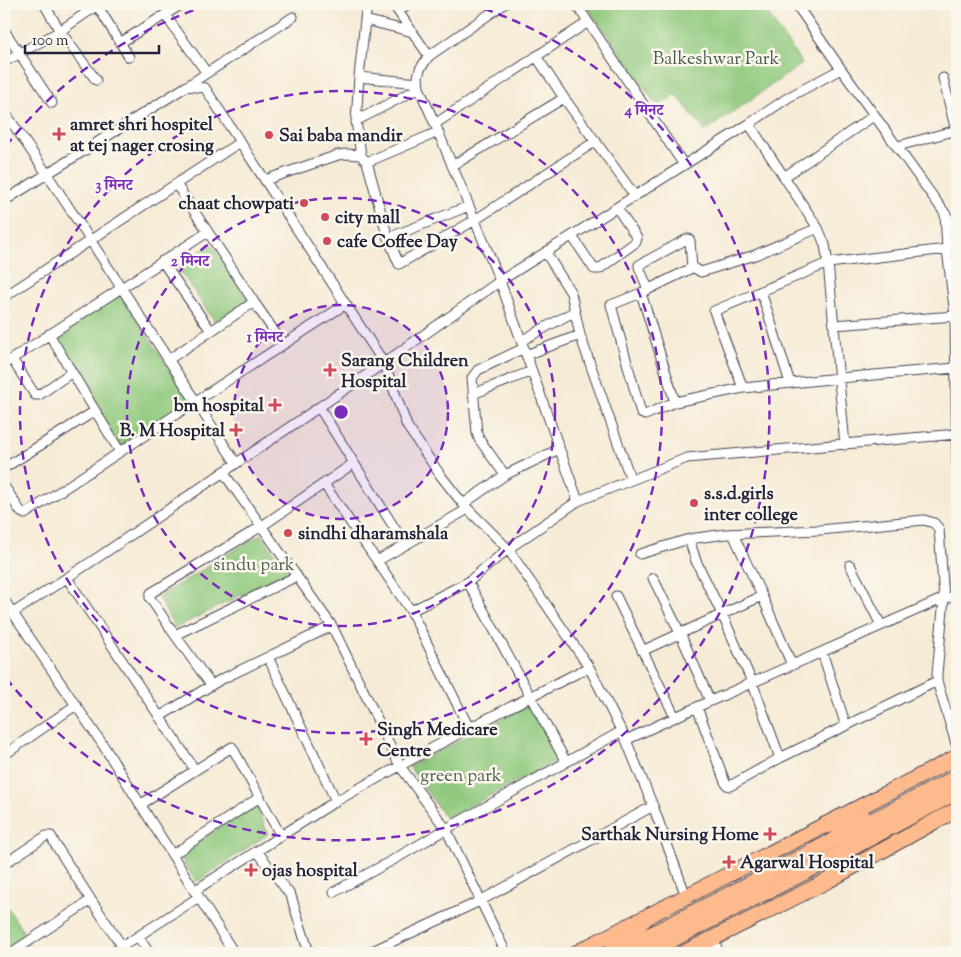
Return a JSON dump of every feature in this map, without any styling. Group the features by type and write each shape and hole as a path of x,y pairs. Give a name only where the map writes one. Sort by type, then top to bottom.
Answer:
{"main road":[{"path":"576,953 957,758"},
{"path":"615,953 957,777"},
{"path":"646,953 829,860 957,792"},
{"path":"684,953 829,880 957,810"},
{"path":"822,827 884,814"},
{"path":"604,953 650,915"}],"street":[{"path":"44,4 60,31 96,80"},
{"path":"4,62 60,31 98,4 129,57"},
{"path":"120,44 182,4"},
{"path":"367,4 356,121 364,158 388,238 399,264 475,220 596,141"},
{"path":"408,4 395,7 430,56"},
{"path":"576,4 684,165"},
{"path":"796,4 841,70 898,146 957,230"},
{"path":"499,5 430,56 420,69 418,86 500,281 578,502"},
{"path":"164,15 207,73"},
{"path":"4,201 187,86 293,16"},
{"path":"365,20 412,32"},
{"path":"265,180 338,155 346,154 364,158 437,128 536,56 588,22"},
{"path":"4,30 52,104"},
{"path":"536,56 634,196"},
{"path":"13,613 319,407 500,281 789,97 841,70"},
{"path":"359,77 418,86"},
{"path":"898,146 957,130 943,78"},
{"path":"187,86 205,88 384,362 407,426 441,476 466,506 508,549 589,667 624,736 653,806 686,896"},
{"path":"356,121 418,86"},
{"path":"452,166 564,98"},
{"path":"4,113 47,174 236,463"},
{"path":"784,177 875,115"},
{"path":"749,124 818,228 825,245 845,445"},
{"path":"4,297 240,142"},
{"path":"176,184 283,344"},
{"path":"388,238 469,206"},
{"path":"572,236 594,268 599,269 636,242 638,238 617,208"},
{"path":"945,213 955,316 957,466"},
{"path":"818,228 755,255 701,272 692,268 612,304 641,412 645,415 675,402 743,388 956,368"},
{"path":"72,372 39,395 35,395 8,362 208,232"},
{"path":"675,402 644,291 639,265 689,239 692,268"},
{"path":"743,388 714,311 828,263 947,249"},
{"path":"546,253 571,293 580,335 631,480"},
{"path":"162,262 211,331"},
{"path":"761,291 790,383"},
{"path":"168,360 254,302"},
{"path":"4,486 21,512 25,514 346,304"},
{"path":"505,475 479,439 472,378 478,370 524,348 574,311"},
{"path":"834,325 955,316"},
{"path":"49,334 120,452"},
{"path":"524,348 580,335"},
{"path":"473,394 532,371"},
{"path":"319,407 406,545"},
{"path":"4,468 96,412"},
{"path":"411,611 468,582 508,549 578,502 687,458 957,434"},
{"path":"377,561 406,545 466,506 505,475 559,449"},
{"path":"211,685 150,598 151,593 262,526 354,463"},
{"path":"223,472 332,626 400,766 446,829 506,953"},
{"path":"324,484 411,611 469,728"},
{"path":"640,554 689,539 733,534 820,530 924,520 934,523 939,530 944,598 937,681 957,747"},
{"path":"733,534 792,665"},
{"path":"689,539 696,560 752,682 780,758"},
{"path":"850,565 881,625"},
{"path":"175,634 297,576"},
{"path":"67,578 195,770"},
{"path":"653,578 710,701"},
{"path":"468,582 566,762"},
{"path":"616,596 674,717"},
{"path":"642,651 762,596"},
{"path":"334,892 566,762 624,736 674,717 944,598 957,596"},
{"path":"4,600 103,745 234,953"},
{"path":"159,717 211,685 332,626"},
{"path":"822,652 846,726"},
{"path":"268,657 336,801"},
{"path":"112,953 257,851 336,801 469,728 589,667"},
{"path":"697,707 726,785 730,786 780,758 937,681"},
{"path":"4,754 76,706"},
{"path":"140,805 232,747 281,836"},
{"path":"172,855 260,798"},
{"path":"368,953 480,901 653,806"},
{"path":"4,864 46,836 51,836 122,946"},
{"path":"257,851 291,896 309,953"},
{"path":"11,953 91,900"},
{"path":"138,936 149,953"},
{"path":"713,938 719,953"}],"green space":[{"name":"Balkeshwar Park","path":"585,4 761,4 802,64 705,131 676,94 658,107"},
{"path":"212,244 249,301 215,322 176,265"},
{"path":"120,294 190,400 120,447 54,336"},
{"name":"sindu park","path":"261,534 288,572 175,628 158,597"},
{"name":"green park","path":"531,704 559,759 446,819 409,766"},
{"path":"255,803 268,834 196,882 179,855"},
{"path":"4,902 29,941 11,953 4,953"}],"place":[{"name":"amret shri hospitel at tej nager crosing","path":"59,134"},
{"name":"Sai baba mandir","path":"269,135"},
{"name":"chaat chowpati","path":"304,203"},
{"name":"city mall","path":"325,217"},
{"name":"cafe Coffee Day","path":"327,241"},
{"name":"Sarang Children Hospital","path":"330,370"},
{"name":"bm hospital","path":"275,405"},
{"name":"B. M Hospital","path":"236,430"},
{"name":"s.s.d.girls inter college","path":"694,503"},
{"name":"sindhi dharamshala","path":"288,533"},
{"name":"Singh Medicare Centre","path":"366,739"},
{"name":"Sarthak Nursing Home","path":"770,834"},
{"name":"Agarwal Hospital","path":"729,862"},
{"name":"ojas hospital","path":"251,870"}]}
